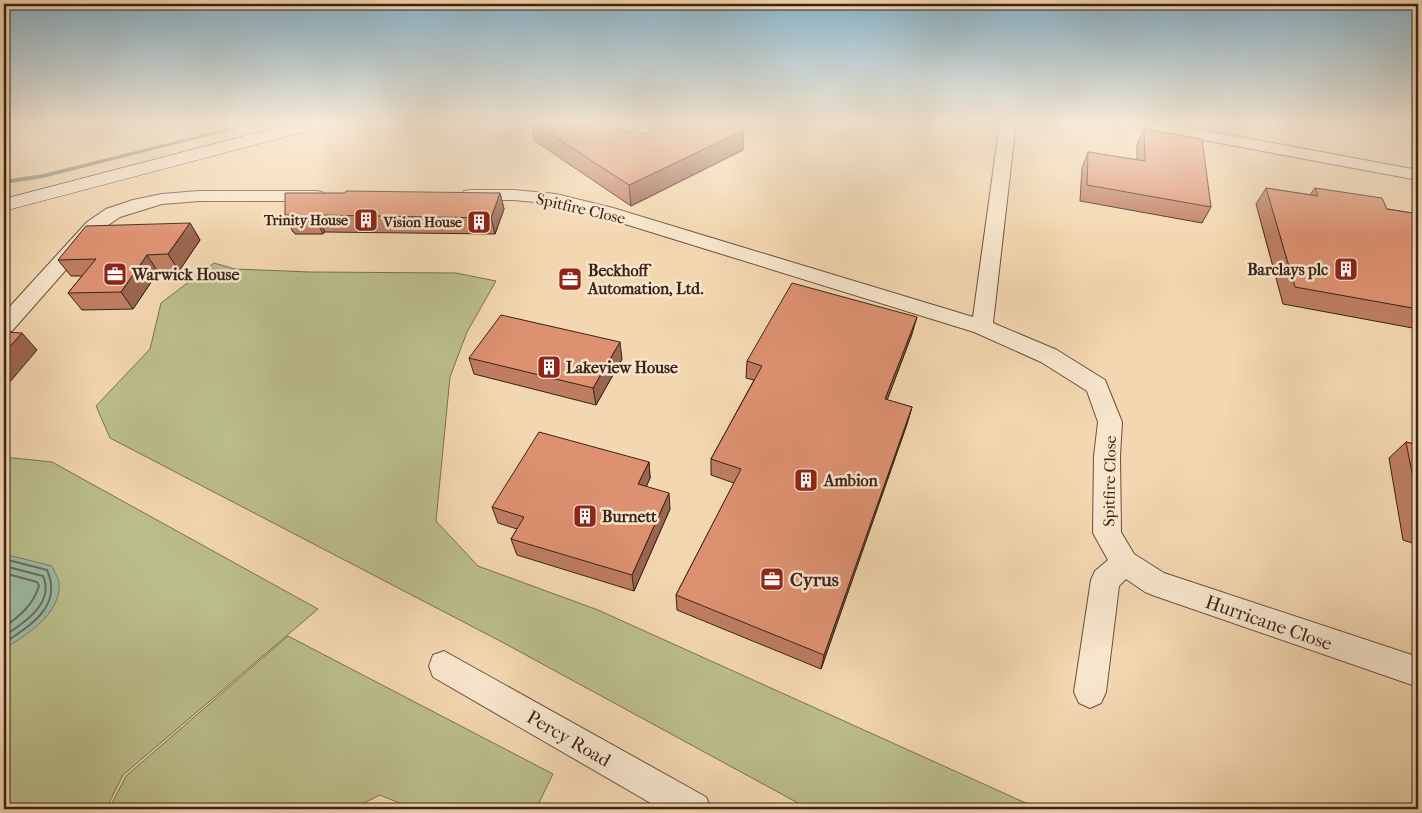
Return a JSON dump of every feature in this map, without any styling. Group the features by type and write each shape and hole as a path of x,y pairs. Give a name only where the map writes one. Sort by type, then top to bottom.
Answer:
{"street":[{"path":"4,205 175,160"},
{"path":"982,327 1003,160"},
{"path":"1337,160 1418,175"},
{"name":"Spitfire Close","path":"451,195 514,195 556,199 667,230 982,327 1049,356 1096,386 1110,422 1107,533 1124,563"},
{"path":"4,326 94,226 113,213 139,204 162,199 199,196 335,196"},
{"path":"4,200 26,199"},
{"path":"1090,692 1105,580 1124,563"},
{"name":"Hurricane Close","path":"1124,563 1155,583 1418,672"},
{"name":"Percy Road","path":"444,666 694,809"}],"green space":[{"path":"214,263 235,269 310,272 456,273 496,281 467,332 450,377 436,521 478,566 598,610 1039,809 809,809 502,642 110,438 96,406 150,349 161,303"},
{"path":"4,457 52,462 318,609 123,775 106,809 4,809"},
{"path":"288,636 553,774 536,809 414,809 380,795 352,809 109,809 126,776"}],"water":[{"path":"4,554 52,566 59,584 58,595 48,614 31,631 4,649"}],"building":[{"path":"590,160 681,160 629,185"},
{"path":"1088,160 1205,160 1211,207 1087,185"},
{"name":"Barclays plc","path":"1266,188 1318,196 1315,188 1382,198 1387,209 1418,214 1418,309 1295,287"},
{"path":"346,191 500,193 491,218 317,215 316,218 287,218 289,215 285,215 285,193 345,193"},
{"path":"190,223 168,254 147,255 121,292 68,293 96,259 58,260 86,226"},
{"name":"Ambion","path":"792,283 917,317 885,399 912,407 824,655 676,595 741,469 711,459 762,366 747,361"},
{"name":"Lakeview House","path":"501,315 620,342 593,388 469,358"},
{"path":"4,332 22,333 4,353"},
{"name":"Burnett","path":"539,432 649,462 638,484 669,493 632,575 511,539 524,517 492,507"},
{"path":"1406,442 1418,445 1418,503"}],"waterway":[{"path":"4,182 43,176 108,160"}],"place":[{"name":"Trinity House","path":"366,220"},
{"name":"Vision House","path":"479,222"},
{"name":"Barclays plc","path":"1346,269"},
{"name":"Warwick House","path":"115,274"},
{"name":"Beckhoff Automation, Ltd.","path":"570,279"},
{"name":"Lakeview House","path":"549,367"},
{"name":"Ambion","path":"806,480"},
{"name":"Burnett","path":"585,516"},
{"name":"Cyrus","path":"772,579"}]}
